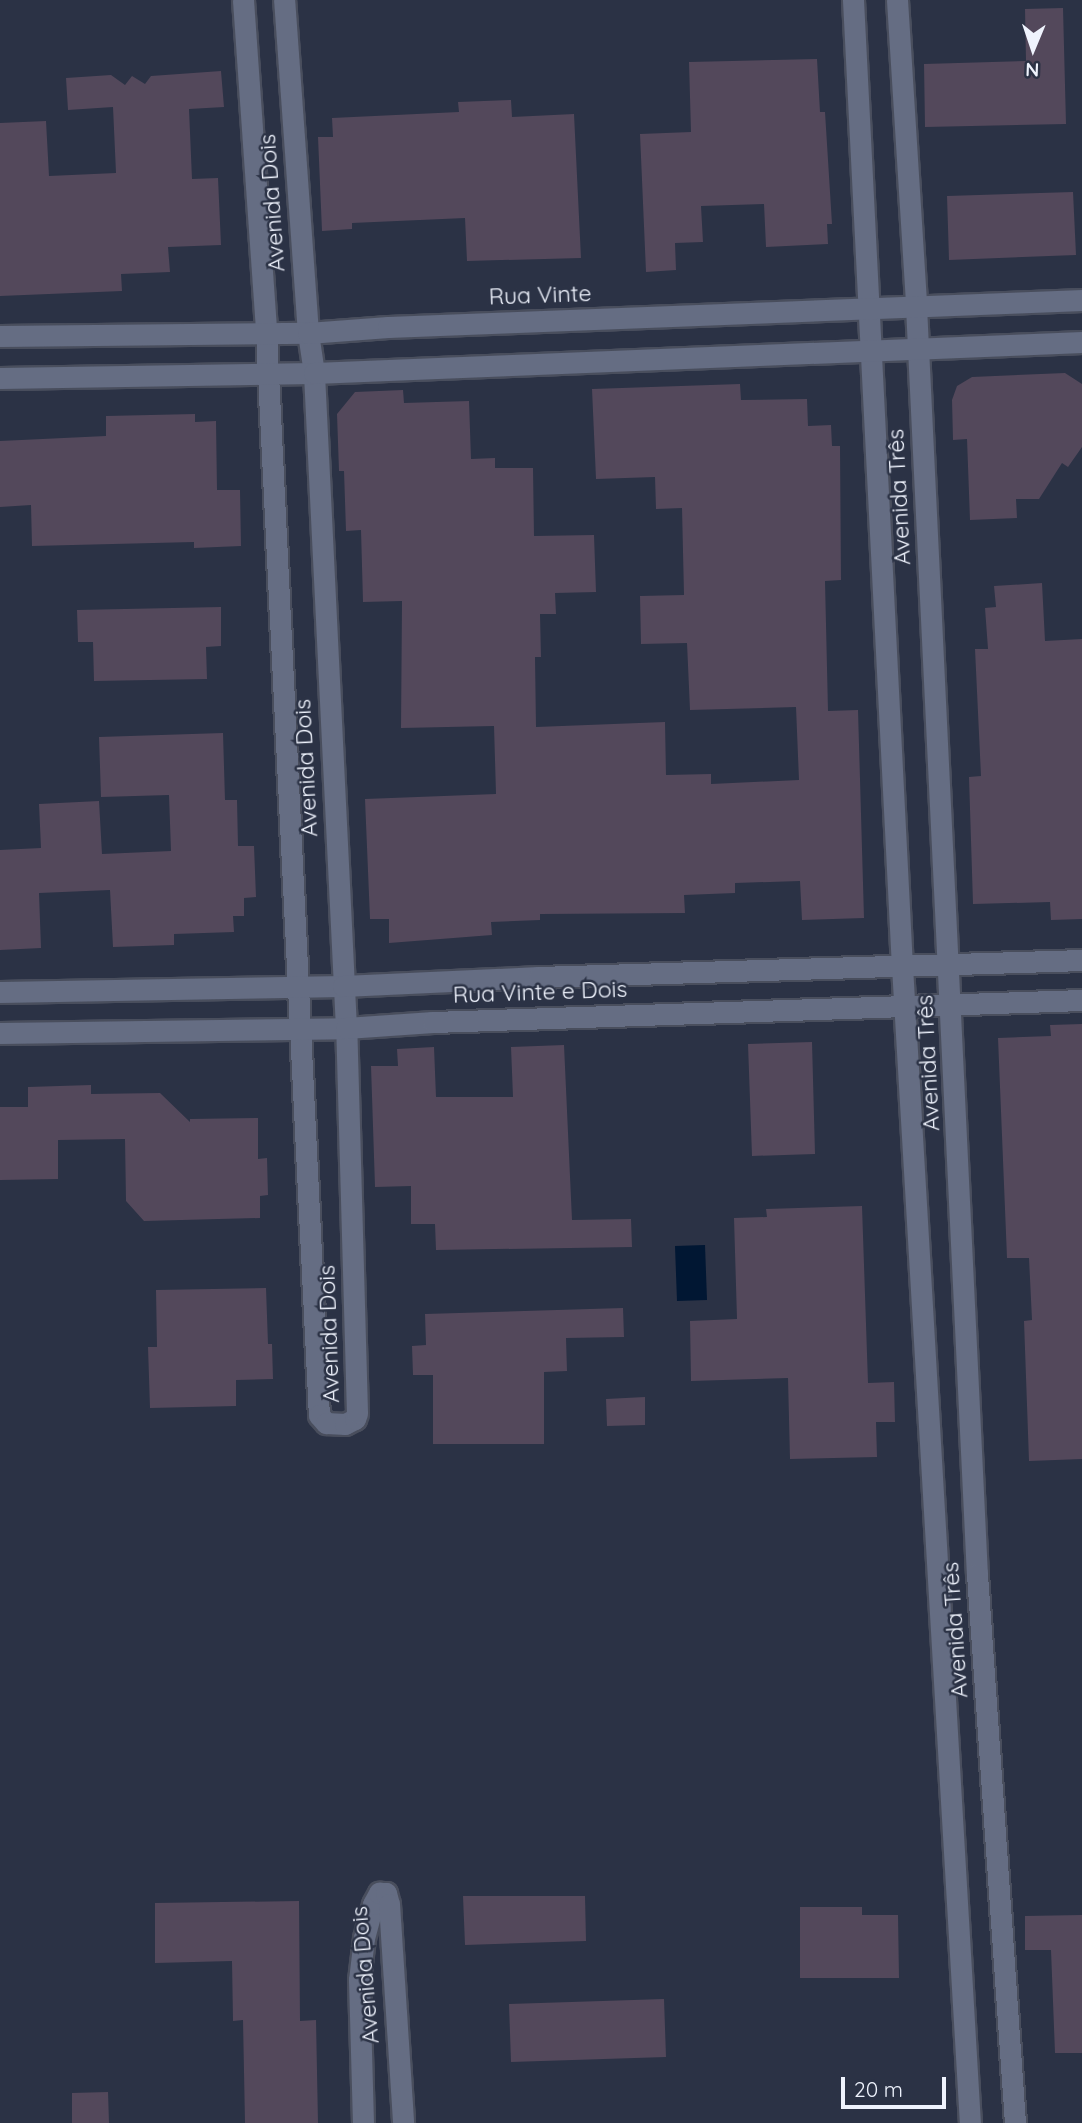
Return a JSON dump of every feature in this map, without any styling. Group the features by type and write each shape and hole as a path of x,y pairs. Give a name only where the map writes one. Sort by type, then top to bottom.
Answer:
{"street":[{"name":"Avenida Dois","path":"243,0 266,334 319,1415 326,1423 345,1424 355,1419 358,1413 346,1028 314,373 308,333 284,0"},
{"name":"Avenida Três","path":"853,0 871,308 902,966 907,1006 970,2123"},
{"name":"Avenida Três","path":"897,0 916,306 977,1574 1015,2123"},
{"name":"Rua Vinte","path":"0,336 308,333 388,327 1082,300"},
{"path":"0,378 314,373 1082,342"},
{"name":"Rua Vinte e Dois","path":"0,992 343,986 1082,960"},
{"name":"Rua Vinte e Dois","path":"0,1033 346,1028 433,1022 1082,1000"},
{"name":"Avenida Dois","path":"363,2123 359,1980 370,1916 379,1893 386,1894 389,1904 403,2123"}],"water":[{"path":"705,1245 707,1300 677,1301 675,1246"}],"building":[{"path":"1063,8 1066,124 925,127 924,64 1026,61 1025,9"},
{"path":"817,59 820,112 825,112 832,224 827,224 828,244 766,247 764,204 701,206 703,242 675,243 676,270 646,272 640,134 691,132 689,62"},
{"path":"221,71 224,107 189,109 192,179 218,178 221,245 168,247 170,272 121,274 122,291 0,296 0,123 46,121 49,176 116,173 113,107 68,110 66,78 111,75 125,85 132,76 145,84 151,76"},
{"path":"511,100 512,117 574,114 581,258 467,261 465,218 352,223 352,229 322,231 318,137 333,137 332,118 459,112 458,102"},
{"path":"1073,192 1076,255 949,260 947,196"},
{"path":"1065,373 1082,384 1082,447 1068,467 1062,463 1039,499 1016,499 1017,518 970,520 967,439 953,440 952,400 957,386 972,377"},
{"path":"740,384 741,400 807,399 808,426 831,425 832,446 840,446 841,580 825,581 828,711 858,710 864,918 802,920 800,881 735,883 735,893 684,895 685,913 540,914 540,920 491,922 492,935 389,943 389,919 370,919 365,799 496,794 494,726 401,728 402,601 363,602 361,530 346,531 344,471 339,471 337,414 355,392 403,390 404,403 469,401 471,459 495,458 495,468 533,468 534,536 594,535 596,592 555,593 556,614 540,614 541,657 535,657 536,727 665,722 666,775 711,774 711,784 799,780 796,707 690,710 687,643 641,644 640,596 684,595 682,508 656,509 655,477 596,479 592,389"},
{"path":"195,414 195,422 216,421 217,490 240,490 241,546 194,548 194,542 32,546 31,505 0,507 0,441 106,436 106,416"},
{"path":"1042,583 1045,641 1082,639 1082,919 1051,920 1050,902 973,904 969,777 981,776 975,649 988,649 985,608 996,607 994,586"},
{"path":"221,607 221,646 206,647 207,679 94,681 93,642 78,642 77,610"},
{"path":"223,733 225,800 237,800 238,846 254,846 256,897 244,898 244,916 233,916 234,932 174,934 174,945 113,947 110,890 39,893 41,948 0,950 0,850 41,848 39,804 99,801 102,854 171,851 169,795 101,797 99,737"},
{"path":"1082,1024 1082,1459 1029,1461 1024,1321 1032,1320 1029,1258 1007,1258 998,1038 1051,1036 1050,1025"},
{"path":"812,1042 815,1154 752,1156 748,1044"},
{"path":"564,1045 572,1220 631,1219 632,1247 436,1250 435,1224 411,1224 411,1186 375,1187 371,1066 398,1066 397,1049 434,1047 436,1097 513,1097 511,1047"},
{"path":"91,1085 91,1094 160,1093 190,1122 190,1119 258,1118 258,1159 267,1158 268,1195 260,1196 260,1218 144,1221 126,1201 125,1139 58,1140 58,1179 0,1180 0,1107 28,1107 28,1087"},
{"path":"862,1206 868,1383 894,1382 895,1422 876,1422 877,1457 790,1459 788,1378 691,1381 690,1321 737,1319 734,1218 767,1217 766,1209"},
{"path":"266,1288 268,1344 272,1344 273,1379 236,1380 236,1406 150,1408 148,1347 157,1347 156,1290"},
{"path":"623,1308 624,1337 566,1338 567,1371 544,1372 544,1444 433,1444 433,1375 413,1375 412,1346 426,1345 425,1314"},
{"path":"645,1397 645,1425 607,1426 606,1399"},
{"path":"463,1896 585,1896 586,1941 465,1945"},
{"path":"299,1901 300,2021 316,2020 318,2123 245,2123 243,2020 233,2021 232,1961 155,1963 155,1903"},
{"path":"800,1907 862,1907 862,1915 898,1915 899,1978 800,1978"},
{"path":"1082,1915 1082,2053 1055,2053 1051,1950 1025,1950 1025,1916"},
{"path":"664,1999 666,2057 511,2062 509,2004"},
{"path":"108,2092 109,2123 72,2123 72,2093"}]}
